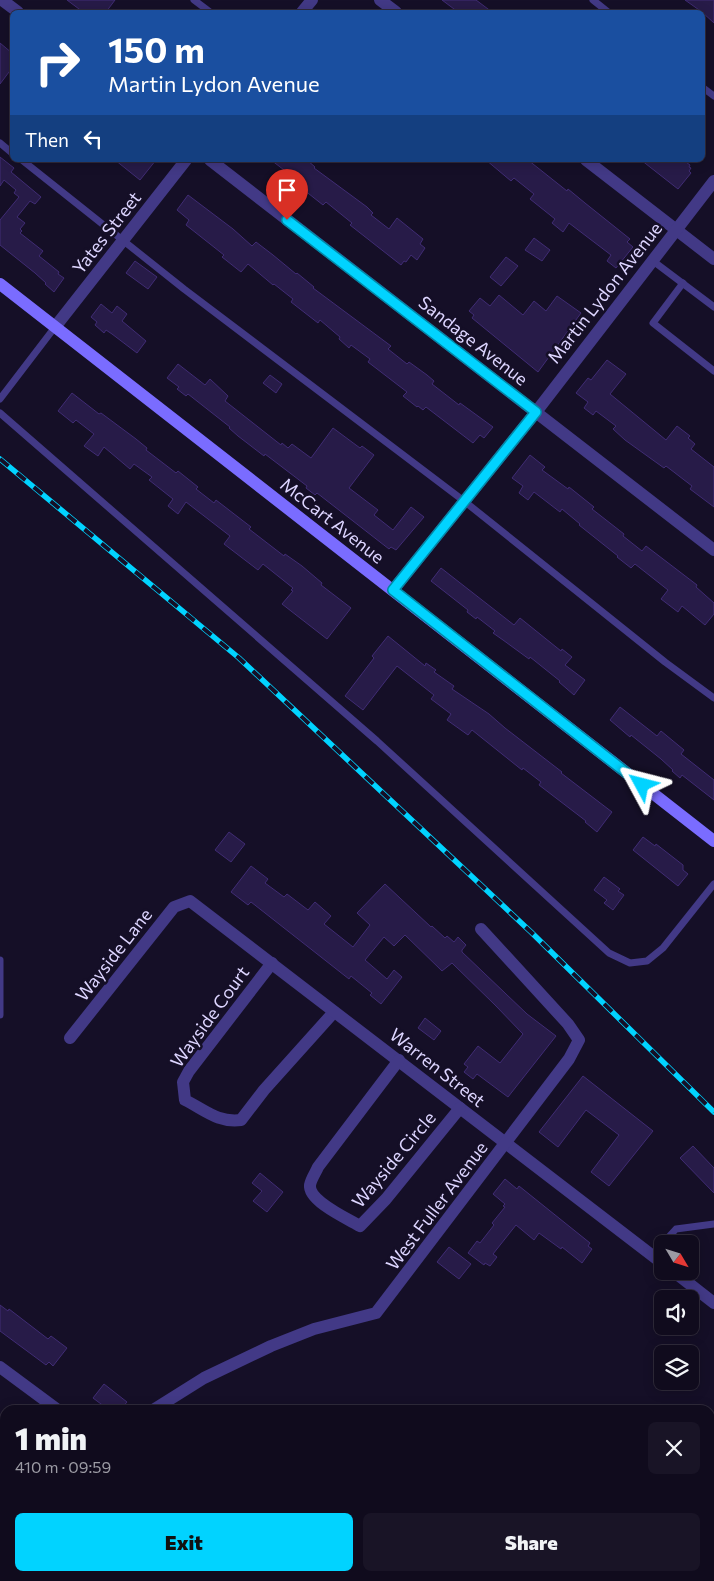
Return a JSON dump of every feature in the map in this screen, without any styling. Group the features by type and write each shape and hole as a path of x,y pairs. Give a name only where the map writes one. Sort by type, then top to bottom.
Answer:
{"main road":[{"name":"McCart Avenue","path":"0,284 714,841"}],"street":[{"path":"2,0 15,10"},
{"path":"304,10 312,0"},
{"path":"380,0 393,10"},
{"name":"Yates Street","path":"55,327 184,162"},
{"name":"Sandage Avenue","path":"213,162 714,550"},
{"path":"589,162 714,259"},
{"name":"Martin Lydon Avenue","path":"393,590 536,412 714,181"},
{"name":"Warren Street","path":"190,901 652,1255"},
{"name":"Wayside Lane","path":"70,1038 174,907 190,901"},
{"name":"West Fuller Avenue","path":"161,1405 204,1378 271,1346 314,1328 376,1313 569,1059 579,1040 568,1024 481,929"},
{"name":"Wayside Court","path":"272,963 189,1071 183,1082 185,1100 214,1117 230,1122 241,1120 264,1090 334,1012"},
{"name":"Wayside Circle","path":"399,1060 318,1167 310,1184 311,1191 324,1205 360,1226 386,1199 460,1108"},
{"path":"685,1280 714,1302"},
{"path":"0,1367 51,1405"}],"lane":[{"path":"194,0 207,10"},
{"path":"593,0 606,10"},
{"path":"0,143 10,151"},
{"path":"25,162 192,294 464,501 649,650 714,698"},
{"path":"653,261 714,307"},
{"path":"683,283 653,323 714,371"},
{"path":"0,399 55,327"},
{"path":"0,413 377,741 609,953 630,963 648,961 663,948 714,884"},
{"path":"0,960 0,1015"},
{"path":"652,1255 676,1229 714,1224"}],"building":[{"path":"67,0 115,0 108,10 80,10"},
{"path":"442,0 476,0 489,10 455,10"},
{"path":"685,0 714,0 714,23 705,15 705,10 699,10"},
{"path":"0,43 10,51 10,71 0,84"},
{"path":"0,157 14,168 11,172 41,197 35,204 30,201 17,217 25,223 20,229 22,231 20,233 43,251 39,256 64,278 54,292 35,273 0,245 0,220 19,197 14,193 16,190 4,180 0,186"},
{"path":"118,162 154,162 140,180"},
{"path":"274,162 309,162 314,168 367,207 373,213 371,215 389,229 397,218 423,239 420,244 425,248 417,260 411,255 401,265 350,225 352,223 326,202 323,205 299,186 301,183"},
{"path":"488,162 531,162 567,191 568,189 630,239 627,242 633,247 616,268 607,261 611,255 569,223 563,232 552,223 555,219 530,199 534,194 514,178 511,181"},
{"path":"644,162 686,162 690,165 689,171 691,173 678,189"},
{"path":"188,195 252,246 256,242 297,273 313,288 391,346 388,349 407,364 409,362 427,375 434,381 432,384 459,405 460,403 493,427 484,438 480,435 473,443 426,407 423,410 417,407 403,396 407,392 368,362 370,359 351,345 349,348 339,339 340,337 320,320 318,323 291,302 293,299 248,264 241,272 222,257 224,255 186,225 189,220 177,210"},
{"path":"534,238 550,250 542,261 525,250"},
{"path":"506,257 518,266 501,286 490,277"},
{"path":"135,261 157,277 148,289 126,273"},
{"path":"499,295 523,315 534,301 546,311 557,296 581,313 538,372 472,318 474,315 469,311 480,298 490,306"},
{"path":"101,304 112,313 117,306 127,314 122,321 146,341 137,353 106,330 104,333 95,325 97,322 91,317"},
{"path":"607,360 626,374 610,394 666,440 677,426 690,436 688,438 695,444 691,449 714,467 714,507 690,489 692,486 666,466 664,468 625,440 613,429 616,426 596,411 593,415 584,408 588,402 576,393 588,378 591,380"},
{"path":"178,364 205,385 210,379 228,396 225,401 281,445 282,443 288,448 292,444 311,458 333,428 360,448 362,446 374,455 349,488 378,510 374,515 393,530 411,507 424,517 396,550 391,547 389,549 317,493 315,495 306,488 307,486 265,454 264,456 238,436 230,427 188,394 186,396 177,389 179,387 167,378"},
{"path":"270,375 282,384 276,393 263,383"},
{"path":"72,393 136,439 147,448 146,450 176,473 178,471 214,503 216,500 284,556 285,554 302,566 322,583 321,585 351,608 327,639 282,604 293,591 291,590 293,588 263,564 258,570 224,544 230,536 186,502 178,514 168,506 173,499 149,480 152,477 134,464 130,469 104,447 98,456 84,446 94,434 76,420 73,423 58,411"},
{"path":"530,455 545,467 542,470 568,489 569,487 594,507 592,509 642,551 646,546 697,585 696,587 714,603 714,614 705,625 682,606 678,612 661,599 668,590 635,564 631,568 562,509 560,512 534,492 528,500 519,493 523,486 512,478"},
{"path":"441,568 514,625 520,618 561,651 562,649 572,657 565,665 585,680 574,695 530,657 529,659 493,633 495,631 467,612 468,610 431,581"},
{"path":"388,636 425,666 426,663 436,670 434,672 454,686 452,689 489,714 612,812 597,832 586,821 539,785 541,782 523,768 522,770 472,730 468,735 447,720 451,714 431,699 434,695 397,666 363,710 345,696"},
{"path":"620,707 657,736 661,731 684,750 681,754 714,780 714,800 682,775 680,778 661,759 610,720"},
{"path":"229,832 245,844 231,862 215,850"},
{"path":"643,837 655,846 656,844 683,865 683,870 688,874 678,886 633,850"},
{"path":"251,866 268,879 265,883 284,897 287,894 308,910 315,902 331,916 324,924 353,947 370,925 357,913 385,884 445,938 447,936 454,942 458,937 466,945 462,952 527,1014 556,1036 508,1097 477,1074 473,1079 464,1072 468,1067 464,1064 478,1046 500,1063 523,1034 452,963 442,971 405,935 394,946 384,937 365,960 387,979 394,970 402,977 381,1004 370,995 372,993 351,976 349,979 251,902 248,905 231,892"},
{"path":"604,877 620,889 618,891 624,895 613,910 604,903 607,900 594,890"},
{"path":"425,1018 441,1031 434,1040 418,1028"},
{"path":"583,1076 653,1131 609,1186 591,1172 619,1135 586,1110 558,1147 539,1132"},
{"path":"693,1146 714,1168 714,1193 680,1158"},
{"path":"260,1173 283,1192 267,1212 253,1201 262,1191 252,1183"},
{"path":"505,1179 517,1189 519,1186 590,1243 588,1246 592,1249 582,1263 562,1247 561,1249 539,1233 534,1240 516,1225 493,1254 497,1257 490,1266 485,1263 484,1265 468,1253 477,1241 480,1243 494,1225 492,1223 505,1207 503,1206 505,1204 493,1194"},
{"path":"449,1247 471,1264 459,1279 437,1262"},
{"path":"0,1305 8,1311 9,1309 48,1339 51,1336 67,1348 53,1366 49,1362 46,1365 0,1331"},
{"path":"104,1384 127,1402 124,1405 102,1405 93,1398"}],"railway":[{"path":"0,459 239,658 531,932 714,1112"}],"route":[{"path":"287,220 536,412 393,590 642,785"}]}
